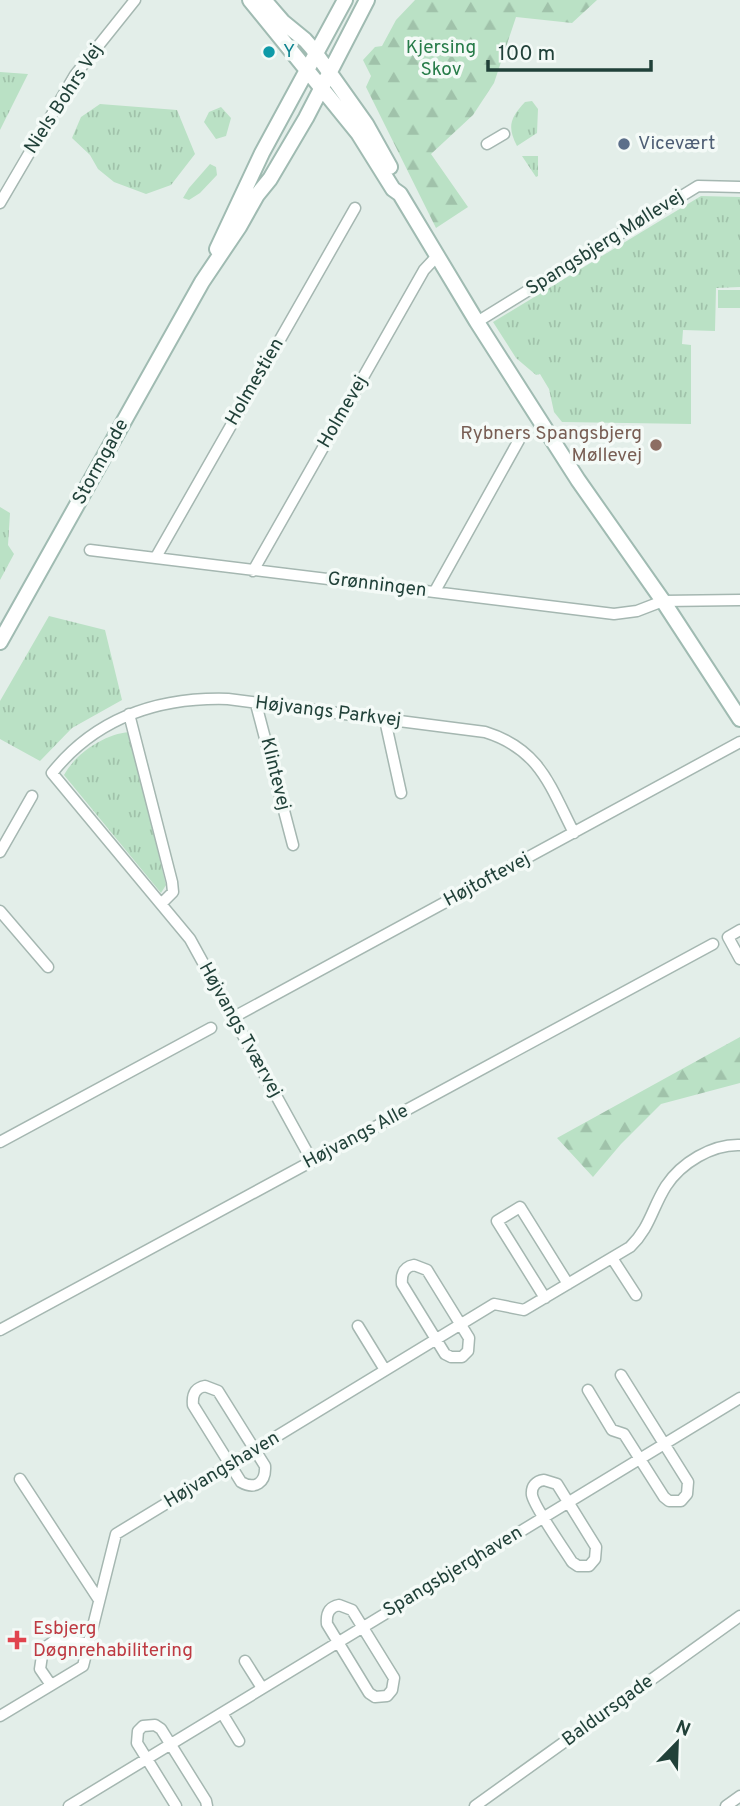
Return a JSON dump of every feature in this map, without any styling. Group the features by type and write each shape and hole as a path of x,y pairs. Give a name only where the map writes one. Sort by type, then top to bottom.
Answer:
{"street":[{"name":"Niels Bohrs Vej","path":"0,203 75,75 135,0"},
{"path":"250,0 358,133 393,189 400,194 477,322 578,480 663,601 740,719"},
{"path":"264,0 283,22 305,40 366,124 399,184 400,194"},
{"name":"Stormgade","path":"323,63 345,0"},
{"path":"314,78 357,0"},
{"name":"Stormgade","path":"202,282 257,195 262,174 314,78 367,0"},
{"name":"Stormgade","path":"0,642 202,282 262,153 314,78"},
{"path":"487,144 504,134"},
{"name":"Spangsbjerg Møllevej","path":"477,322 698,186 740,187"},
{"name":"Holmestien","path":"156,557 355,208"},
{"name":"Holmevej","path":"253,571 424,270 437,256"},
{"path":"435,592 519,440"},
{"name":"Grønningen","path":"90,550 614,614 636,611 663,601"},
{"path":"663,601 740,600"},
{"name":"Højvangs Parkvej","path":"52,773 68,753 92,733 130,714 197,698 256,704 485,732 515,745 540,767 574,833"},
{"name":"Klintevej","path":"256,704 293,845"},
{"path":"130,714 172,882 173,892 162,903"},
{"path":"385,720 401,793"},
{"name":"Højtoftevej","path":"234,1017 740,741"},
{"name":"Højvangs Tværvej","path":"52,773 190,939 312,1161"},
{"path":"0,852 32,796"},
{"path":"0,911 48,967"},
{"path":"740,930 728,937 740,959"},
{"name":"Højvangs Alle","path":"0,1330 713,944"},
{"path":"0,1142 211,1028"},
{"name":"Højvangshaven","path":"0,1716 83,1666 116,1534 494,1304 524,1310 630,1247 642,1235 666,1187 683,1166 706,1153 740,1145"},
{"path":"545,1298 497,1221 520,1207 568,1284"},
{"path":"612,1258 636,1295"},
{"path":"408,1266 420,1266 427,1270 460,1324 469,1338 470,1345 463,1357 451,1357 445,1354 402,1284 404,1271 408,1266"},
{"path":"358,1326 385,1370"},
{"path":"589,1390 612,1430 624,1434 664,1497 669,1501 681,1501 687,1494 688,1482 621,1375"},
{"path":"199,1387 211,1387 218,1391 254,1450 265,1466 264,1479 253,1487 241,1482 193,1405 194,1392 199,1387"},
{"name":"Spangsbjerghaven","path":"69,1806 740,1398"},
{"path":"20,1479 99,1600"},
{"name":"Spangsbjerghaven","path":"550,1480 557,1484 596,1547 595,1559 589,1566 578,1566 572,1562 544,1517 533,1498 534,1486 538,1481 550,1480"},
{"name":"Spangsbjerghaven","path":"333,1606 345,1606 352,1610 394,1678 392,1690 387,1696 375,1697 369,1693 338,1641 327,1624 328,1611 333,1606"},
{"name":"Baldursgade","path":"475,1806 740,1616"},
{"path":"51,1685 40,1669 43,1648 58,1638 88,1644"},
{"path":"245,1661 262,1688"},
{"path":"222,1713 239,1741"},
{"path":"176,1806 137,1743 138,1731 143,1726 155,1725 162,1729 207,1806"},
{"path":"726,1806 740,1796"}],"green space":[{"name":"Kjersing Skov","path":"415,0 597,0 572,23 516,17 494,83 473,115 431,154 468,207 436,228 366,87 371,76 363,60 375,47 382,46 396,20"},
{"path":"0,72 28,74 0,130"},
{"path":"532,101 538,109 537,133 517,146 511,128 513,118 525,102"},
{"path":"100,104 177,110 195,154 171,185 146,194 114,182 98,169 90,155 72,138 81,117"},
{"path":"221,107 231,118 226,136 216,139 204,122 209,112"},
{"path":"522,156 538,156 538,176 536,177"},
{"path":"210,164 216,167 217,175 200,193 189,200 183,198 189,188"},
{"path":"701,196 740,197 740,287 716,288 715,331 683,330 682,344 691,345 691,424 562,422 554,412 549,389 540,374 536,375 516,358 493,322"},
{"path":"718,290 740,290 740,308 718,308"},
{"path":"0,507 10,513 8,545 14,554 0,580"},
{"path":"49,616 105,630 122,700 72,728 40,761 0,739 0,701"},
{"path":"129,732 166,885 161,893 64,775 76,759 92,746 110,736"},
{"path":"740,1037 740,1083 661,1104 593,1177 557,1138"}],"place":[{"name":"Y","path":"269,52"},
{"name":"Vicevært","path":"624,144"},
{"name":"Rybners Spangsbjerg Møllevej","path":"656,445"},
{"name":"Esbjerg Døgnrehabilitering","path":"17,1640"}]}
